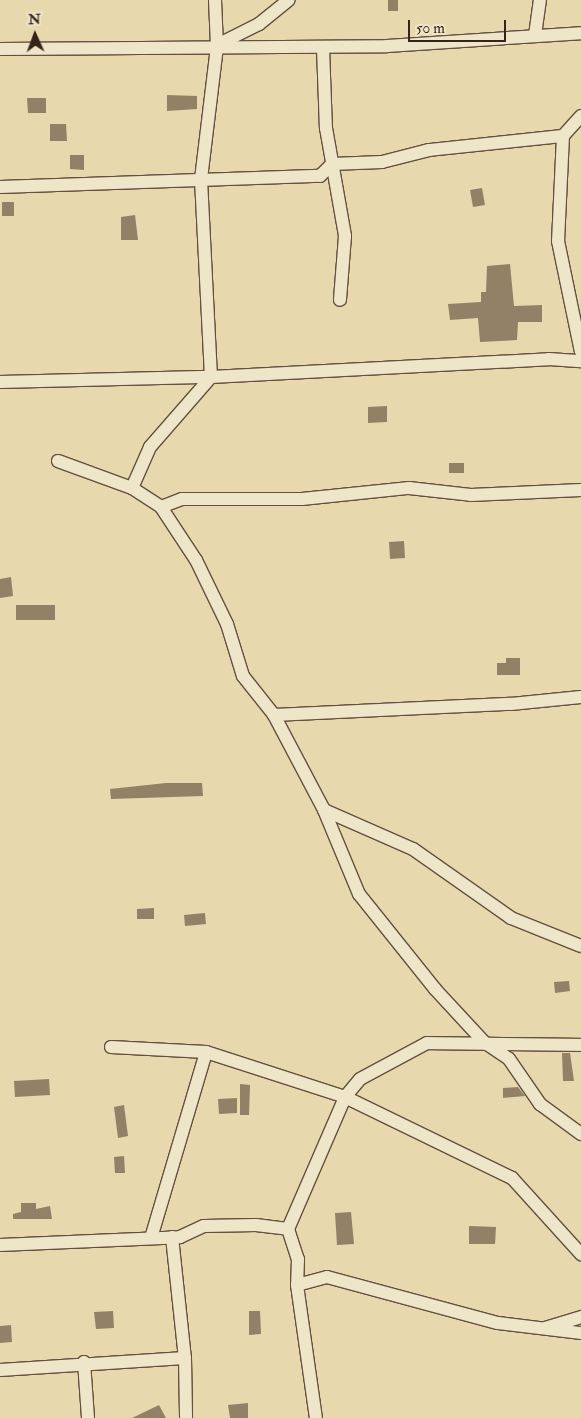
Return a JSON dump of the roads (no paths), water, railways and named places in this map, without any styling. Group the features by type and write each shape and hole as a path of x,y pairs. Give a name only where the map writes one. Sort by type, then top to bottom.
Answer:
{"street":[{"path":"132,488 150,447 211,378 201,179 216,46 214,0"},
{"path":"216,46 260,24 289,0"},
{"path":"536,35 540,0"},
{"path":"0,49 216,46 323,48 581,32"},
{"path":"323,48 326,128 345,236 340,300"},
{"path":"581,116 563,136 558,241 581,352"},
{"path":"0,187 320,176 332,164 382,162 429,150 563,136"},
{"path":"0,382 211,378 548,359 581,361"},
{"path":"58,461 132,488 161,507 196,560 227,624 243,676 274,715 324,810 359,894 435,989 484,1042 509,1059 540,1104 581,1134"},
{"path":"161,507 182,499 302,499 409,488 471,495 581,490"},
{"path":"274,715 511,704 581,697"},
{"path":"324,810 413,849 511,918 581,946"},
{"path":"316,1418 297,1285 298,1259 288,1229 344,1098 360,1079 427,1043 484,1042 581,1045"},
{"path":"111,1047 206,1052 344,1098 512,1178 581,1254"},
{"path":"151,1238 206,1052"},
{"path":"0,1245 172,1237 204,1226 256,1225 288,1229"},
{"path":"172,1237 185,1358 186,1418"},
{"path":"297,1285 327,1277 498,1323 538,1330 581,1333"},
{"path":"538,1330 581,1317"},
{"path":"0,1370 84,1362 185,1358"},
{"path":"84,1362 88,1418"}]}
